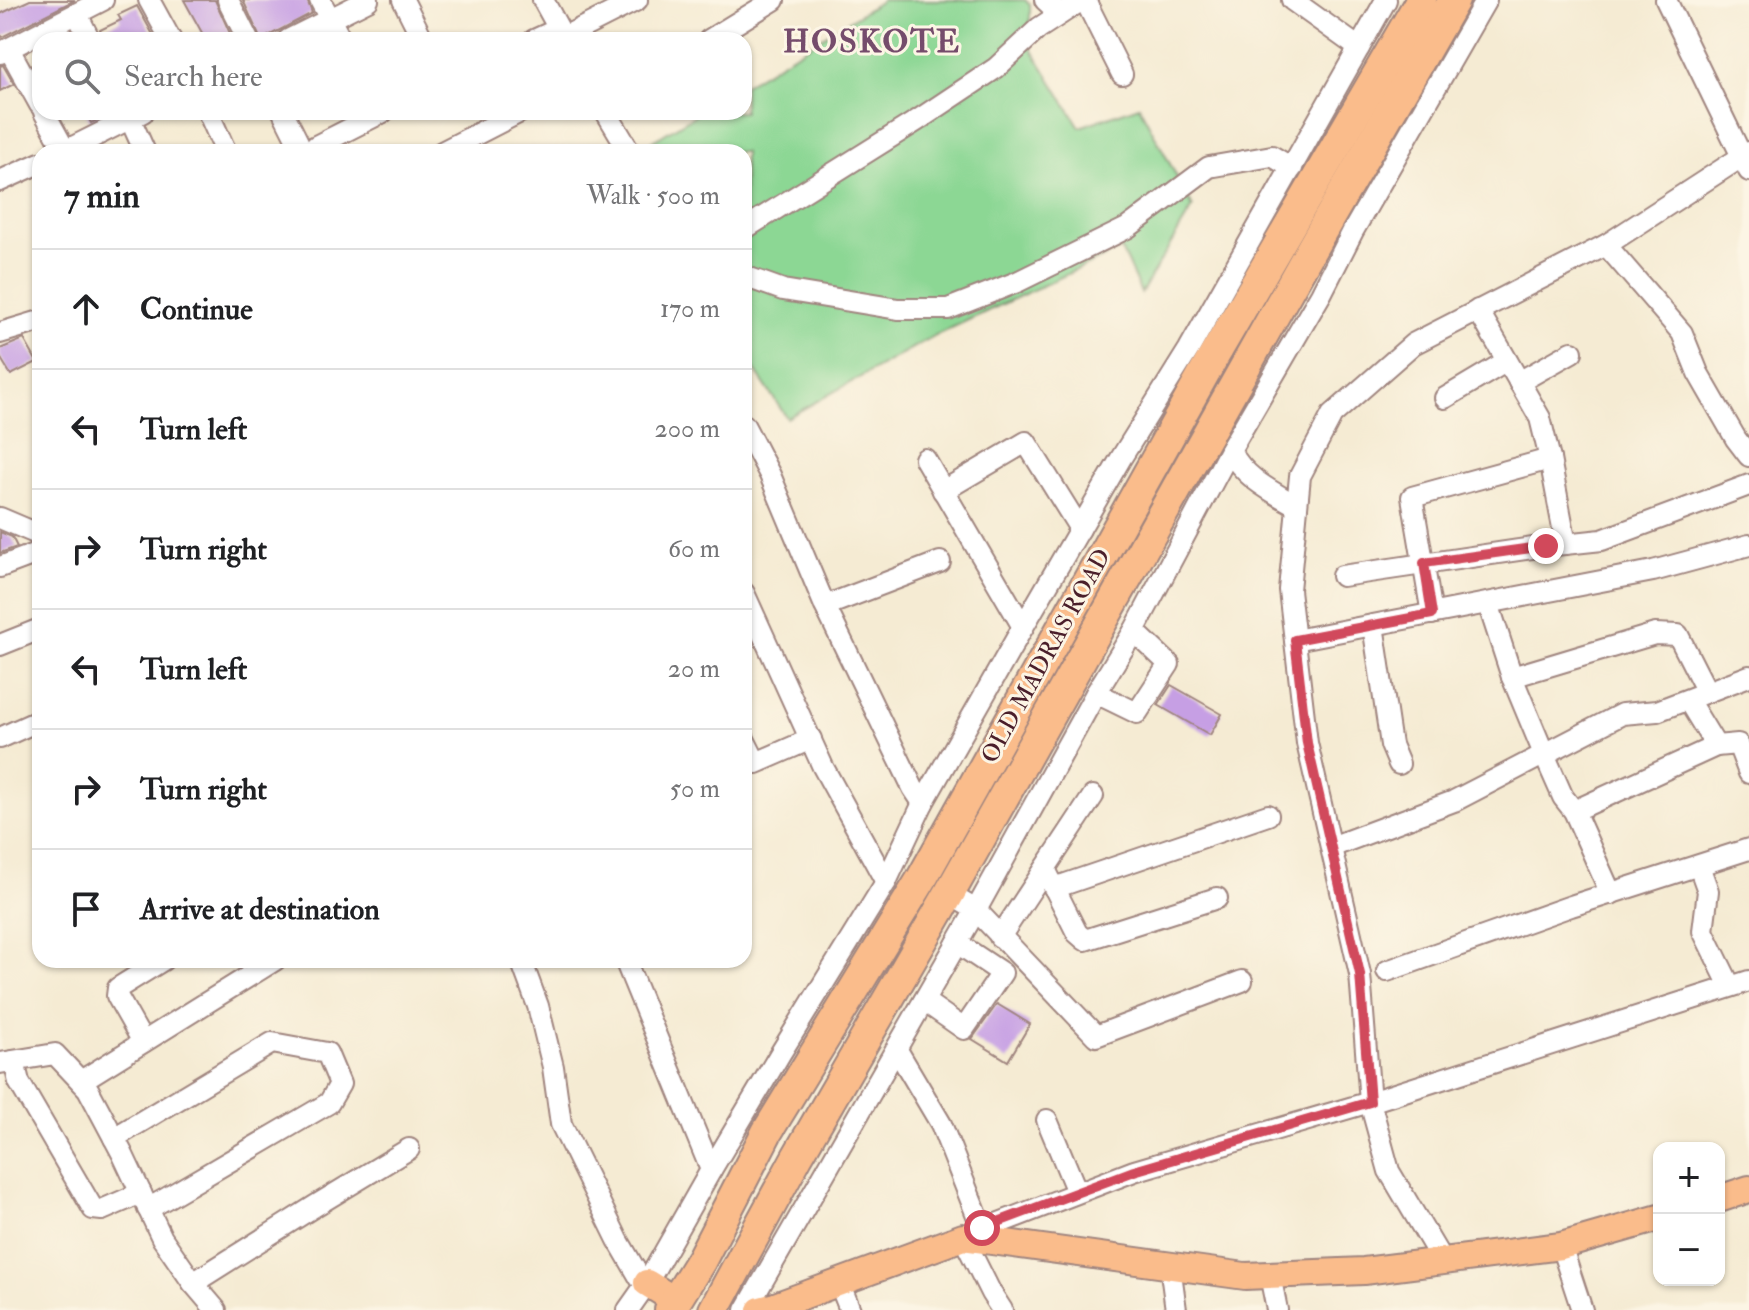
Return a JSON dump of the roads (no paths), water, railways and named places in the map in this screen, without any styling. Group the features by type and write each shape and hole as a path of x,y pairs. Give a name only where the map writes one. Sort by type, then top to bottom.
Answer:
{"highway":[{"name":"OLD MADRAS ROAD","path":"714,1310 797,1157 949,894 1326,200 1421,0"},
{"name":"OLD MADRAS ROAD","path":"673,1306 701,1260 767,1132 921,880 1200,355 1326,200 1454,0"}],"main road":[{"path":"1725,1197 1749,1189"},
{"path":"760,1310 792,1305 839,1282 972,1232 1245,1276 1364,1271 1561,1246 1653,1220"},
{"path":"647,1283 673,1306"}],"street":[{"path":"41,32 103,0"},
{"path":"149,0 167,32"},
{"path":"228,0 244,32"},
{"path":"320,0 337,32"},
{"path":"304,32 368,0"},
{"path":"403,0 419,32"},
{"path":"543,0 560,32"},
{"path":"568,32 637,0"},
{"path":"722,32 774,0"},
{"path":"752,224 996,68 1039,28 1053,7 1084,0 1122,74"},
{"path":"1292,0 1359,48"},
{"path":"746,1310 897,1050 1096,693 1134,631 1230,450 1321,294 1326,200 1359,48 1386,0"},
{"path":"1326,200 1486,0"},
{"path":"1443,1262 1389,1171 1370,1102 1360,974 1307,743 1289,590 1300,476 1332,415 1413,344 1606,245 1747,160 1666,0"},
{"path":"77,14 86,32"},
{"path":"32,37 4,51 32,93"},
{"path":"48,120 61,144"},
{"path":"79,144 122,120"},
{"path":"135,120 142,144"},
{"path":"212,120 222,144"},
{"path":"289,120 305,144"},
{"path":"319,144 365,120"},
{"path":"458,144 504,120"},
{"path":"611,120 625,144"},
{"path":"752,279 797,293 898,309 948,309 1017,282 1127,228 1209,167 1272,156 1326,200"},
{"path":"0,181 32,167"},
{"path":"1606,245 1682,333 1698,373 1749,456"},
{"path":"1478,310 1540,418 1566,544"},
{"path":"0,333 32,323"},
{"path":"1519,382 1572,352"},
{"path":"628,1310 886,882 923,803 1121,458 1200,355"},
{"path":"1445,398 1507,361"},
{"path":"752,440 770,475 825,606 923,803"},
{"path":"943,491 1026,442 1080,529"},
{"path":"1230,450 1243,470 1261,485 1297,506"},
{"path":"925,459 1023,627"},
{"path":"1432,614 1412,497 1550,459"},
{"path":"1342,576 1602,540 1749,485"},
{"path":"0,518 32,532"},
{"path":"1295,640 1653,571 1749,545"},
{"path":"0,567 32,555"},
{"path":"825,606 940,562"},
{"path":"1488,603 1512,677 1544,754 1563,797 1574,811 1611,894"},
{"path":"752,610 823,767 886,882"},
{"path":"1373,625 1391,745 1399,764"},
{"path":"1096,693 1137,713 1169,664 1134,631"},
{"path":"0,645 32,632"},
{"path":"1512,677 1655,634 1678,635 1716,746"},
{"path":"1331,847 1454,801 1622,714 1657,711 1749,676"},
{"path":"0,738 32,724"},
{"path":"752,755 756,763 811,739"},
{"path":"1574,811 1716,746 1738,744 1749,773"},
{"path":"1000,937 1093,796"},
{"path":"1054,888 1268,815"},
{"path":"1387,971 1571,906 1749,849"},
{"path":"972,1232 1134,1171 1370,1102 1739,984 1703,931 1708,891 1699,866"},
{"path":"1045,869 1077,933 1085,940 1217,898"},
{"path":"949,894 976,910 1096,1036 1242,981"},
{"path":"924,1001 964,1029 1002,973 957,943"},
{"path":"143,1042 117,996 118,988 150,968"},
{"path":"81,1081 262,968"},
{"path":"524,968 538,1006 553,1067 561,1124 618,1240 640,1278 647,1283"},
{"path":"628,968 711,1170"},
{"path":"114,1138 272,1043 327,1053 340,1084 329,1103 144,1201 102,1210 93,1209 7,1062 55,1054 88,1089 114,1138 144,1201 162,1238 216,1310"},
{"path":"897,1050 941,1124 991,1293 1002,1310"},
{"path":"1047,1120 1077,1192"},
{"path":"193,1283 409,1149"},
{"path":"1561,1246 1582,1310"},
{"path":"1170,1265 1176,1310"},
{"path":"1270,1275 1277,1310"},
{"path":"839,1282 850,1310"}],"district":[{"name":"HOSKOTE","path":"872,42"}]}
